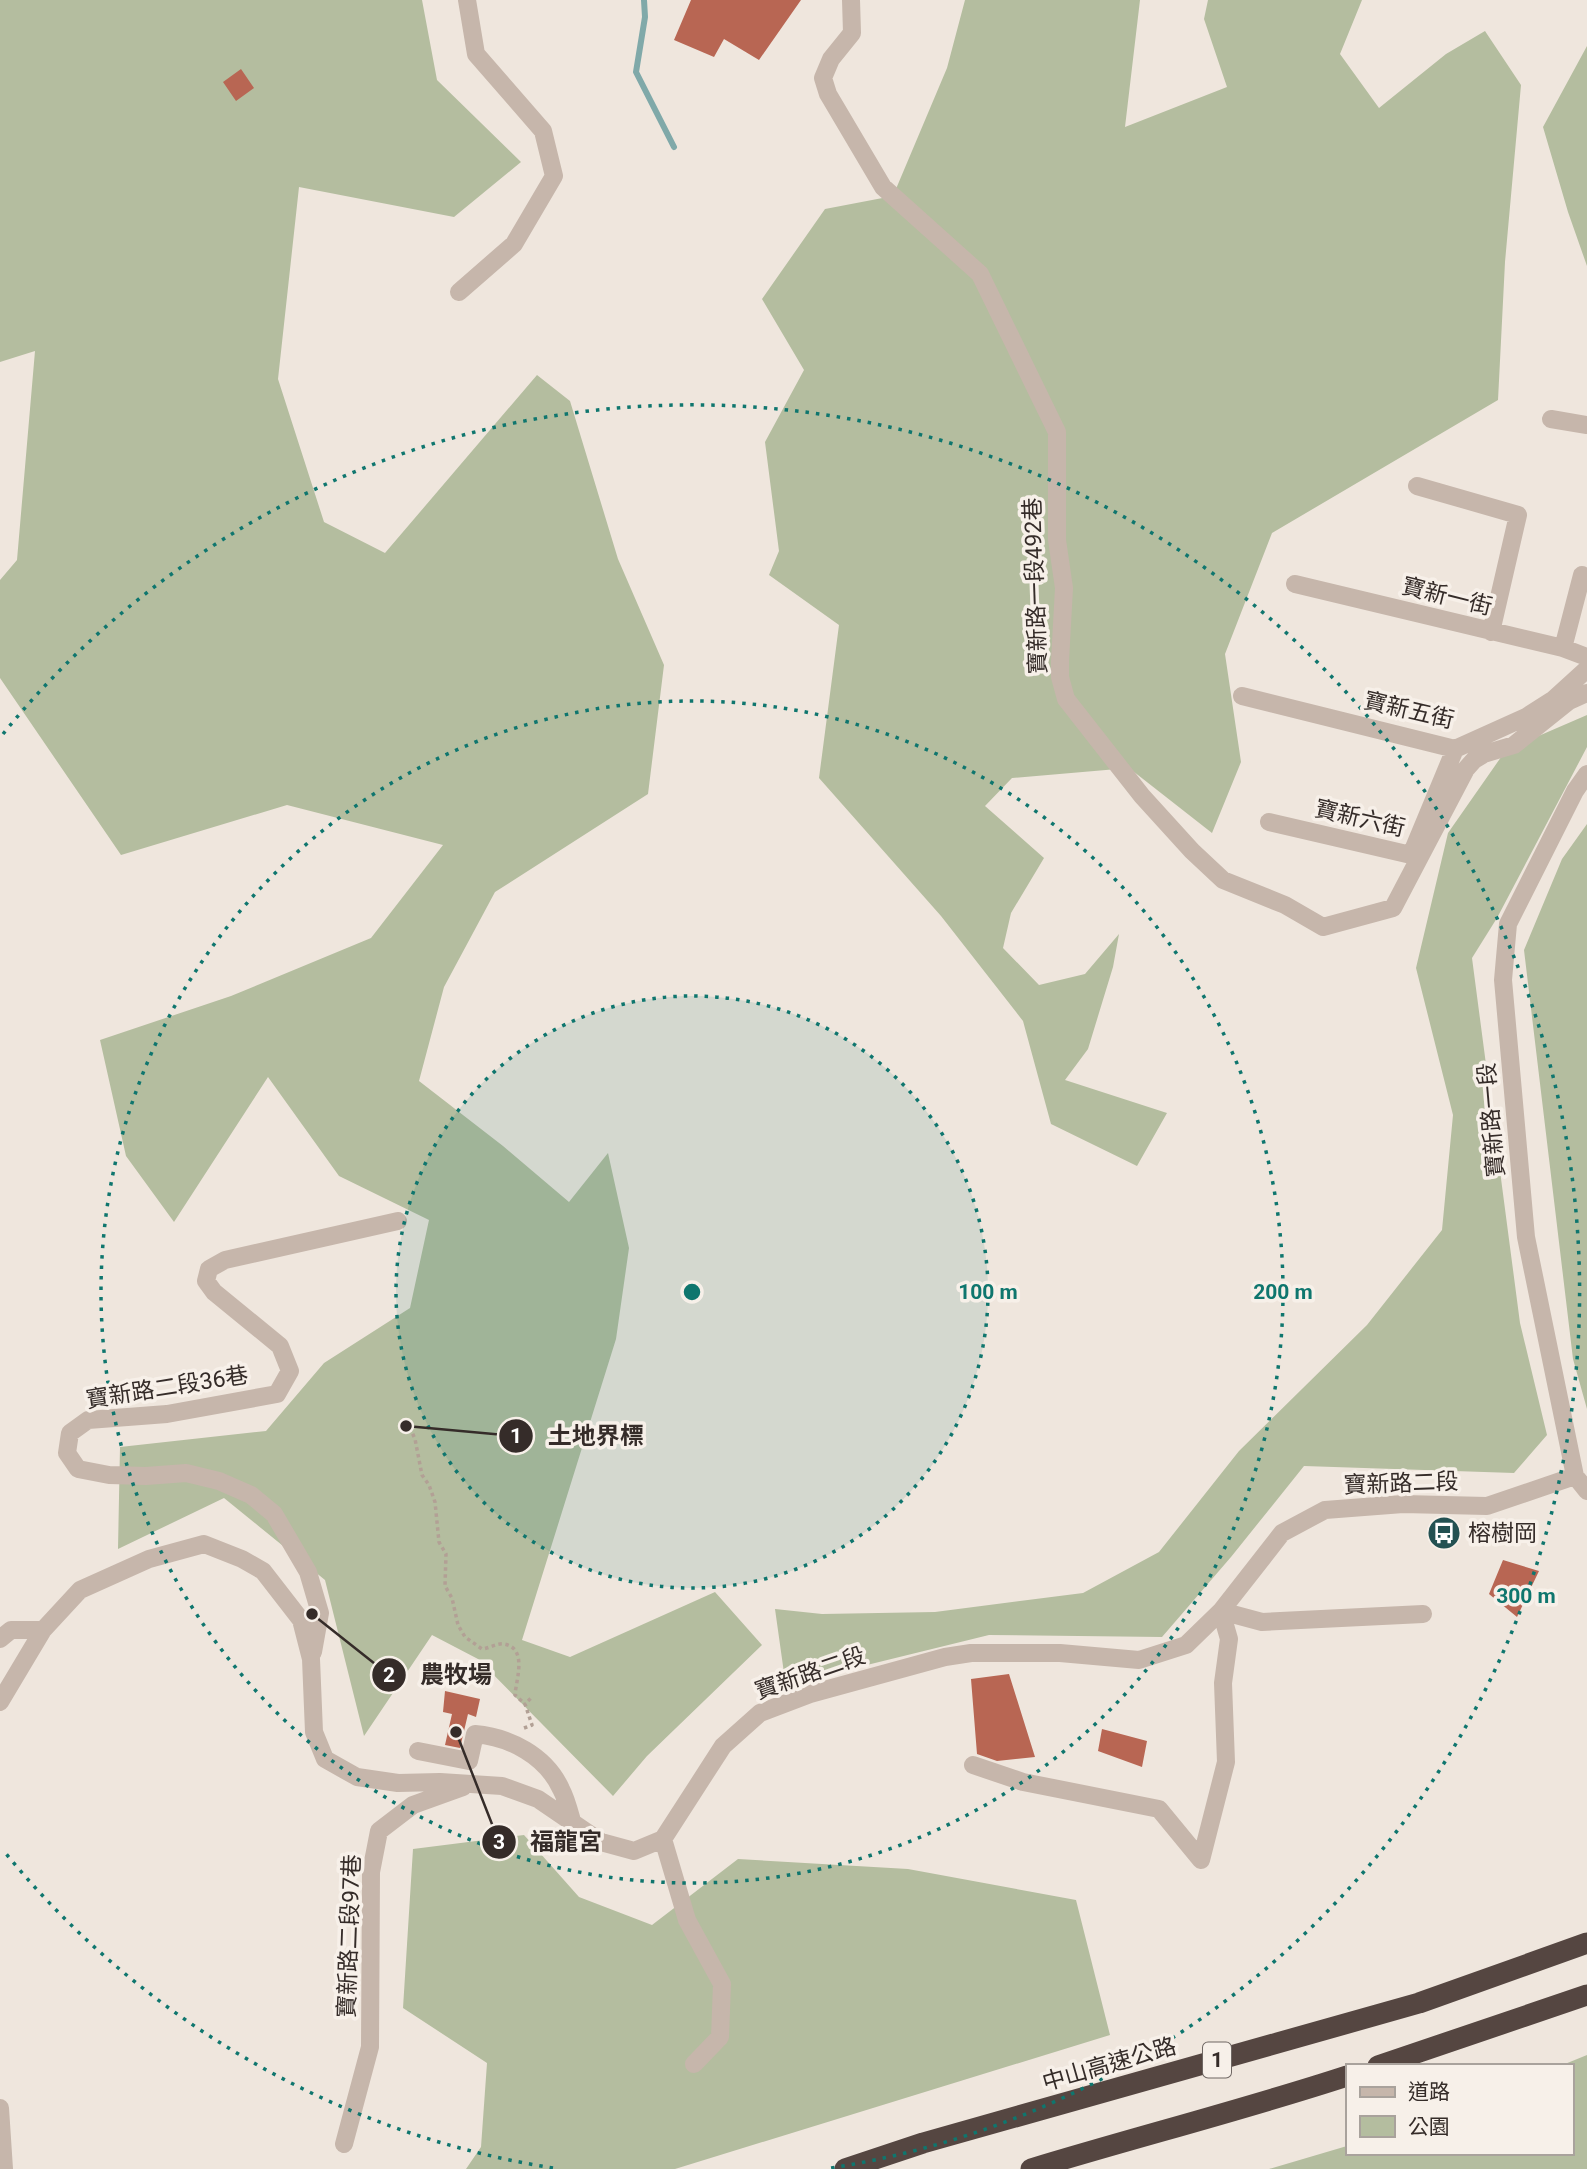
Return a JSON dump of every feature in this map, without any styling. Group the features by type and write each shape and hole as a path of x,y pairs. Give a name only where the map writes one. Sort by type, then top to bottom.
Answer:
{"highway":[{"name":"中山高速公路","path":"845,2169 936,2139 1419,2003 1587,1943"},
{"path":"1384,2064 1587,1995"},
{"name":"1","path":"1031,2169 1139,2136 1270,2101 1346,2076"}],"street":[{"path":"459,292 514,244 554,176 543,131 476,54 467,0"},
{"name":"寶新路一段492巷","path":"852,0 852,33 831,59 823,78 828,94 883,187 980,274 1057,432 1057,540 1064,589 1060,677 1066,699 1142,796 1192,851 1223,880 1285,905 1323,927 1394,908 1466,769 1474,760 1484,754 1514,745 1569,701 1587,693"},
{"path":"1551,419 1587,425"},
{"path":"1417,486 1518,515 1491,632"},
{"path":"1563,648 1582,575"},
{"name":"寶新一街","path":"1295,584 1563,648 1587,657"},
{"name":"寶新五街","path":"1242,695 1455,748 1526,717 1554,699 1587,669"},
{"name":"寶新六街","path":"1269,822 1411,855 1455,748"},
{"name":"寶新路一段","path":"1575,1476 1526,1237 1503,980 1508,923 1575,791 1587,774"},
{"name":"寶新路二段36巷","path":"311,1659 320,1614 308,1572 274,1514 251,1495 219,1481 186,1473 109,1475 78,1469 66,1453 70,1433 88,1420 167,1414 277,1394 290,1371 280,1346 214,1292 206,1281 209,1269 225,1260 398,1221"},
{"path":"1575,1476 1587,1491"},
{"name":"寶新路二段","path":"663,1839 723,1746 760,1713 810,1694 945,1657 971,1653 1060,1653 1139,1660 1186,1645 1221,1611 1282,1533 1325,1510 1403,1504 1487,1506 1575,1476"},
{"path":"0,1702 43,1630 80,1590 149,1559 204,1544 242,1559 263,1571 301,1619 311,1659 314,1732 325,1759 357,1777 398,1783 502,1786 538,1799 601,1843 634,1851 663,1839 688,1920 722,1984 720,2037 694,2064"},
{"path":"1221,1611 1262,1622 1423,1614"},
{"path":"973,1765 1023,1782 1159,1809 1200,1860 1226,1762 1223,1683 1229,1639 1221,1611"},
{"path":"0,1639 11,1630 43,1630"},
{"path":"418,1751 469,1761 475,1734 506,1740 547,1765 562,1789 572,1821"},
{"name":"寶新路二段97巷","path":"344,2144 370,2047 372,1872 379,1830 413,1805 470,1784"},
{"path":"0,2108 4,2169"}],"path":[{"path":"407,1421 415,1439 422,1475 435,1502 439,1542 446,1554 445,1586 452,1598 458,1625 465,1637 482,1649 502,1644 512,1647 517,1653 520,1665 515,1695 525,1704 532,1725 522,1729 515,1738 506,1740"},
{"path":"525,1704 531,1698"}],"green space":[{"path":"0,0 422,0 437,80 521,162 454,217 299,187 278,379 324,522 385,553 537,375 570,401 618,559 664,665 648,794 495,892 444,987 419,1081 503,1146 569,1202 608,1153 629,1248 616,1339 522,1640 570,1657 715,1592 762,1645 647,1756 613,1796 478,1659 432,1635 364,1736 325,1580 224,1498 118,1549 120,1447 266,1431 324,1363 410,1308 429,1220 339,1176 268,1077 174,1222 126,1156 100,1040 231,996 371,938 443,845 287,805 121,855 0,678 0,580 17,560 35,351 0,362"},
{"path":"965,0 1140,0 1125,127 1227,87 1204,19 1208,0 1362,0 1340,54 1379,108 1446,54 1485,31 1521,85 1505,262 1498,400 1272,533 1225,654 1241,762 1212,833 1129,768 1012,778 985,806 1044,858 1011,913 1003,948 1039,985 1085,974 1119,934 1113,967 1088,1049 1065,1080 1167,1113 1137,1166 1051,1124 1023,1021 941,916 819,778 839,625 769,575 779,551 765,442 804,370 762,299 825,209 893,196 947,68"},
{"path":"1587,46 1587,266 1543,127"},
{"path":"1587,715 1587,747 1497,918 1472,958 1520,1323 1547,1435 1514,1473 1304,1466 1162,1637 989,1635 814,1678 784,1673 775,1609 822,1614 935,1612 1083,1593 1159,1552 1239,1451 1367,1325 1442,1230 1453,1115 1416,968 1448,833 1506,750"},
{"path":"1587,824 1587,1409 1573,1359 1524,950 1562,859"},
{"path":"524,1835 579,1897 652,1925 738,1859 908,1869 1076,1900 1110,2035 675,2169 466,2169 481,2147 487,2063 403,2008 413,1849"},
{"path":"1587,2055 1587,2169 1269,2169 1346,2146 1346,2155 1573,2155 1573,2064 1565,2064"}],"building":[{"path":"691,0 801,0 759,60 724,39 714,57 674,40"},
{"path":"241,69 254,88 236,101 223,82"},
{"path":"1503,1560 1539,1571 1517,1617 1489,1594"},
{"path":"1009,1674 1035,1757 997,1761 977,1754 971,1679"},
{"path":"445,1691 480,1699 476,1717 468,1714 460,1748 445,1745 452,1714 443,1712"},
{"path":"1102,1729 1147,1741 1142,1767 1098,1751"}],"waterway":[{"path":"644,0 645,17 636,72 674,147"}],"place":[{"name":"土地界標","path":"406,1426"},
{"name":"榕樹岡","path":"1444,1533"},
{"name":"農牧場","path":"312,1614"},
{"name":"福龍宮","path":"456,1732"}]}
